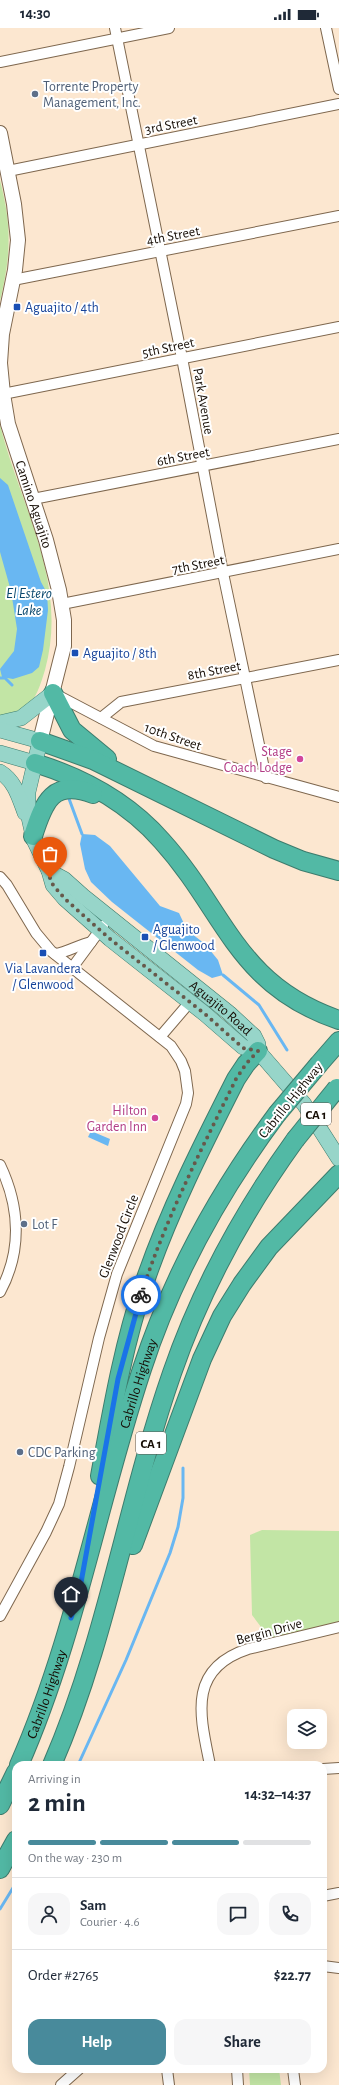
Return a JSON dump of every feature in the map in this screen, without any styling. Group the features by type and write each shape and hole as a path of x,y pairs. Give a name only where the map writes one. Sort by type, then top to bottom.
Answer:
{"highway":[{"path":"53,694 75,733 131,778"},
{"path":"40,742 88,758 274,850 303,861 339,871"},
{"path":"35,763 81,780 124,805 148,826 169,849 240,951 260,974 293,999 339,1020"},
{"path":"32,836 44,805 50,796 59,791 71,789 83,790 124,805"},
{"name":"Cabrillo Highway","path":"21,1761 50,1688 136,1389 164,1310 181,1272 210,1216 235,1175 277,1114 339,1041"},
{"path":"80,1588 118,1379 144,1285 173,1210 232,1088 246,1064 258,1051"},
{"name":"Cabrillo Highway","path":"54,1761 86,1676 165,1395 191,1323 230,1241 262,1188 295,1140 339,1086"},
{"path":"112,1584 129,1556 200,1363 222,1316 239,1288 269,1247 339,1174"},
{"path":"0,1805 12,1780"},
{"path":"0,1869 12,1847"}],"main road":[{"name":"Camino Aguajito","path":"0,133 17,228 17,254 2,334 0,363 3,394 8,424 46,540 62,604 64,620 64,646 27,799 32,836 49,871"},
{"path":"0,724 21,718 53,694"},
{"path":"0,730 40,742"},
{"path":"0,753 35,763"},
{"path":"0,772 9,778 14,787 32,836"},
{"name":"Aguajito Road","path":"49,871 64,879 238,1021 256,1040 258,1051 243,1048 190,1002 100,930 56,890 51,882 49,871"},
{"path":"258,1051 300,1100 339,1159"}],"street":[{"name":"Park Avenue","path":"115,28 137,145 182,358 244,678 266,778"},
{"path":"0,62 169,28"},
{"path":"326,28 339,89"},
{"name":"3rd Street","path":"8,171 339,104"},
{"name":"4th Street","path":"13,280 339,216"},
{"name":"5th Street","path":"3,394 339,327"},
{"name":"6th Street","path":"33,499 339,439"},
{"name":"7th Street","path":"62,604 339,549"},
{"name":"8th Street","path":"101,718 121,702 339,660"},
{"name":"10th Street","path":"53,694 154,746 339,797"},
{"name":"Glenwood Circle","path":"0,877 10,890 36,933 55,954 160,1037 174,1050 181,1061 187,1082 186,1104 117,1274 99,1338 70,1467 59,1504 46,1532 0,1616"},
{"path":"72,968 110,918"},
{"path":"55,954 67,952 91,942"},
{"path":"160,1037 190,1002"},
{"path":"0,1165 14,1203 16,1232 12,1264 0,1292"},
{"name":"Bergin Drive","path":"209,1761 200,1715 201,1697 210,1677 218,1666 237,1653 248,1649 339,1627"},
{"path":"327,1895 339,1892"},
{"path":"327,1966 339,1968"},
{"path":"61,2085 74,2073"},
{"path":"168,2073 169,2085"},
{"path":"237,2073 238,2085"},
{"path":"294,2073 295,2085"}],"green space":[{"path":"0,180 7,212 9,241 4,285 0,301"},
{"path":"0,425 30,516 47,576 51,607 51,638 45,670 33,700 24,710 18,713 0,716"},
{"path":"262,1530 339,1531 339,1627 264,1645 261,1627 252,1615 250,1535"},
{"path":"249,2073 280,2073 281,2085 250,2085"}],"water":[{"name":"El Estero Lake","path":"0,478 8,485 41,582 47,593 48,610 43,650 39,667 32,673 13,679 2,677 0,669 14,651 17,629 11,591 0,552"},
{"path":"82,834 95,835 110,846 160,906 179,913 187,930 205,944 218,960 223,975 212,978 198,970 112,902 91,882 85,869 80,844"},
{"path":"91,1131 110,1139 108,1146 88,1137"}],"waterway":[{"path":"0,678 5,678 12,685"},
{"path":"68,796 82,834"},
{"path":"223,975 259,1005 287,1050"},
{"path":"80,1761 126,1660 170,1553 178,1527 183,1498 183,1468"},
{"path":"0,1909 12,1890"}],"way so far":[{"path":"50,878 53,885 65,899 110,939 205,1014 243,1048 251,1051 258,1051 250,1058 236,1079 186,1181 161,1239 141,1295"}],"place":[{"name":"Torrente Property Management, Inc.","path":"35,94"},
{"name":"Aguajito / 4th","path":"17,307"},
{"name":"Aguajito / 8th","path":"75,653"},
{"name":"Stage Coach Lodge","path":"300,759"},
{"name":"Aguajito / Glenwood","path":"145,937"},
{"name":"Via Lavandera / Glenwood","path":"43,953"},
{"name":"Hilton Garden Inn","path":"155,1118"},
{"name":"Lot F","path":"24,1224"},
{"name":"CDC Parking","path":"20,1452"}],"route":[{"path":"71,1618 80,1588 118,1379 141,1295"}]}
